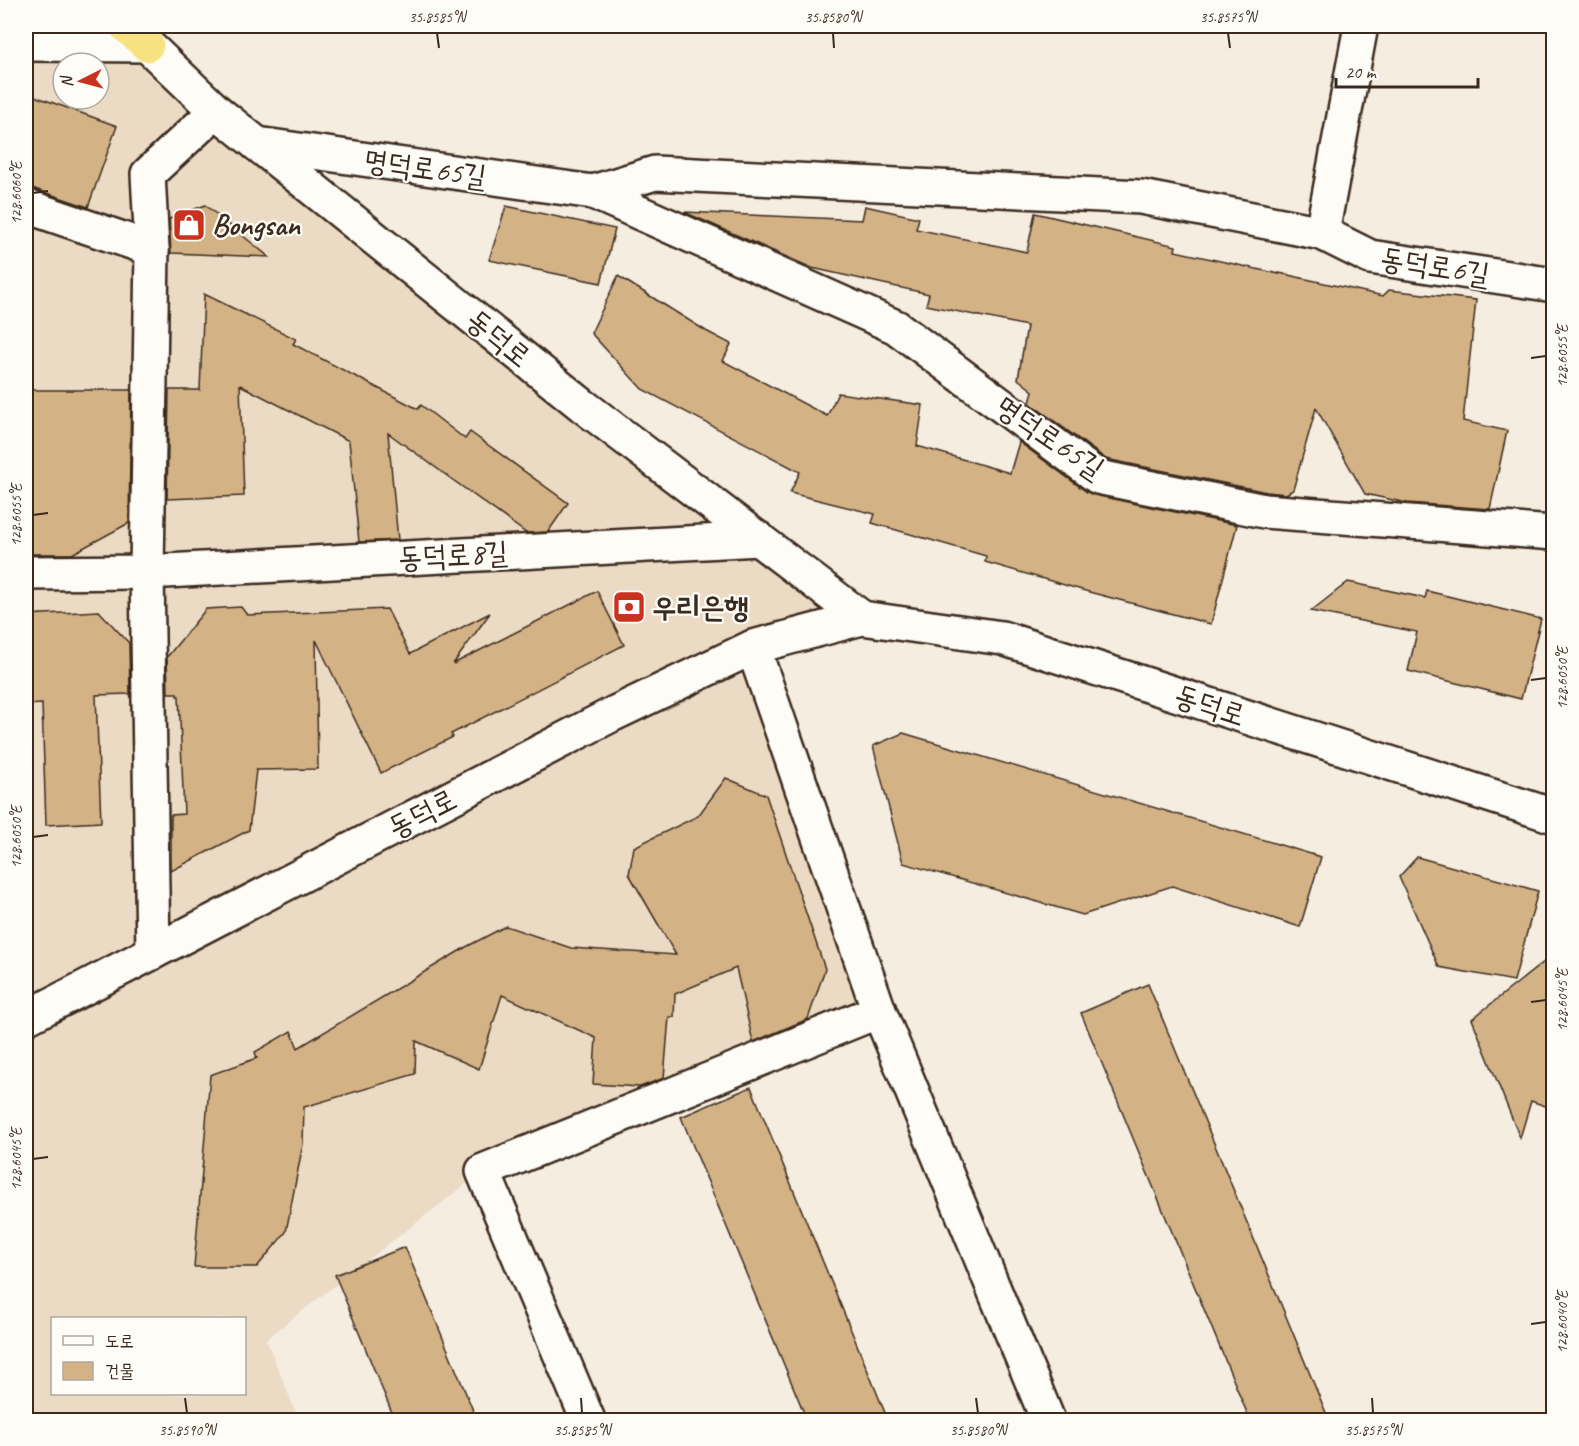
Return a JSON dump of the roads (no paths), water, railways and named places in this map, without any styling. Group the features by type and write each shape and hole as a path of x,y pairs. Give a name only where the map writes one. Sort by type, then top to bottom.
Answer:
{"street":[{"path":"1322,233 1361,26"},
{"path":"26,44 138,32"},
{"name":"동덕로","path":"138,32 216,111 582,405 862,618"},
{"path":"153,952 147,572 152,249 148,174 216,111"},
{"name":"명덕로65길","path":"257,144 593,192 896,327 1098,477 1264,511 1554,533"},
{"name":"명덕로65길","path":"593,192 655,173 1141,197 1322,233"},
{"path":"26,206 152,249"},
{"name":"동덕로6길","path":"1322,233 1370,257 1554,285"},
{"name":"동덕로8길","path":"26,573 147,572 759,538"},
{"name":"동덕로","path":"26,1018 613,714 753,647 862,618 1002,638 1554,816"},
{"path":"753,647 879,1011 1048,1420"},
{"path":"588,1420 483,1171 879,1011"}],"place":[{"name":"Bongsan","path":"189,225"},
{"name":"우리은행","path":"629,607"}]}
